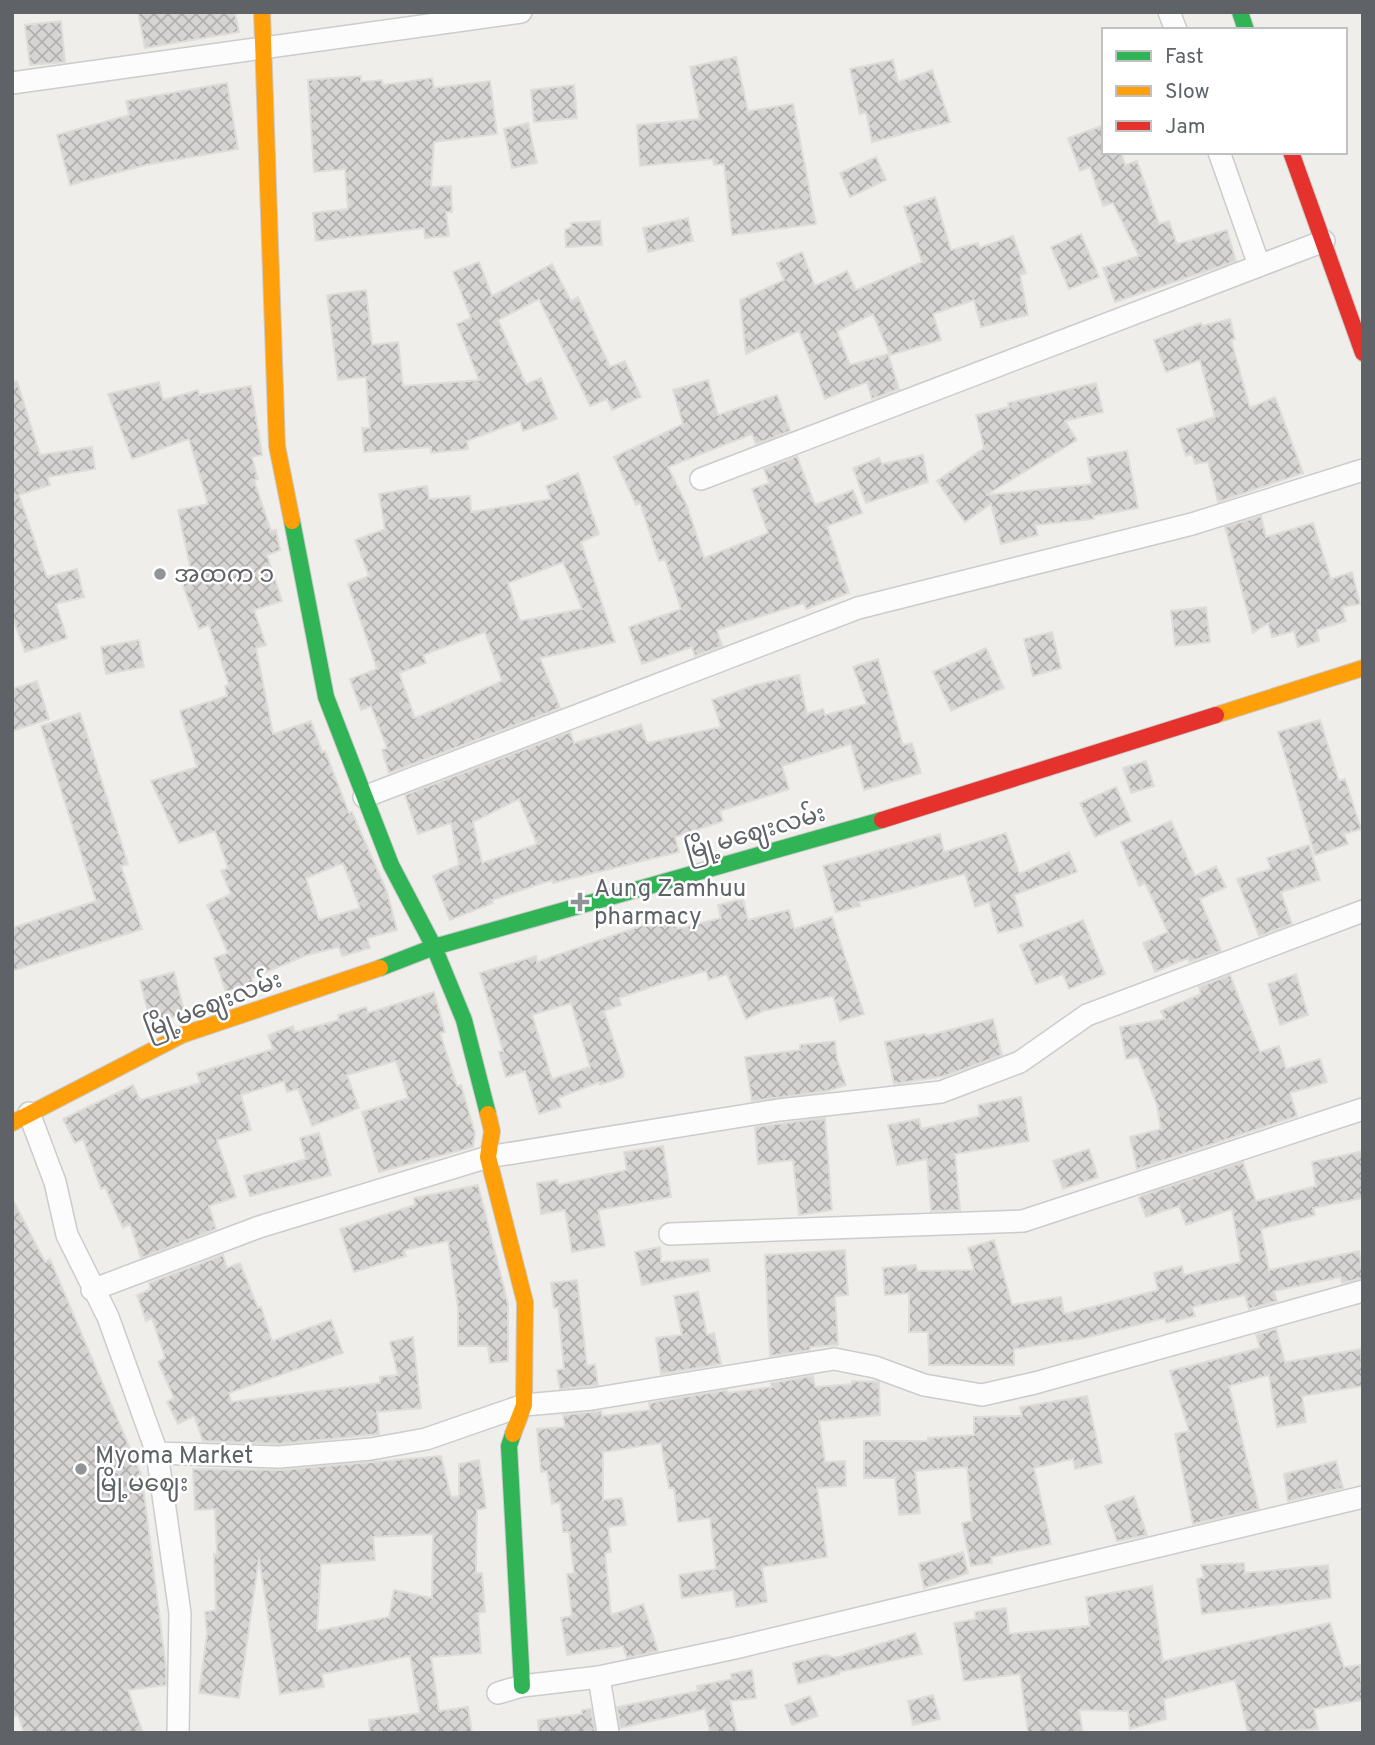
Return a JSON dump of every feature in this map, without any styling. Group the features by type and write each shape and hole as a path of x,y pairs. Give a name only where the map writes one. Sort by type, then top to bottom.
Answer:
{"street":[{"path":"262,12 277,446 326,697 391,865 434,947 464,1020 492,1131 488,1157 525,1302 524,1405 509,1446 522,1686"},
{"path":"12,83 521,12"},
{"path":"1220,154 1259,265"},
{"path":"1292,154 1363,354"},
{"path":"701,479 1324,241"},
{"path":"365,796 858,608 1192,524 1363,470"},
{"name":"မြို့မဈေးလမ်း","path":"21,1118 182,1035 342,983 434,947 931,806 1363,668"},
{"path":"92,1290 259,1227 488,1157 779,1111 941,1092 1020,1062 1087,1015 1363,911"},
{"path":"670,1234 1023,1221 1363,1109"},
{"path":"21,1118 55,1182 67,1235 92,1290 108,1317 157,1453 180,1613 178,1733"},
{"path":"157,1453 279,1457 371,1449 426,1439 524,1405 592,1399 834,1359 875,1367 924,1385 982,1395 1035,1383 1363,1292"},
{"path":"498,1693 522,1686 599,1677 851,1621 1363,1497"},
{"path":"599,1677 608,1733"}],"building":[{"path":"138,12 235,12 239,32 145,48"},
{"path":"61,21 65,62 30,65 25,25"},
{"path":"736,57 748,111 793,104 816,224 732,235 724,164 714,165 713,159 640,166 637,125 700,119 690,67"},
{"path":"893,60 898,82 932,70 950,122 872,142 866,112 860,114 850,69"},
{"path":"361,76 361,82 382,80 383,85 432,78 434,88 490,81 497,134 434,142 431,187 451,186 452,212 446,212 449,236 425,238 424,228 316,241 313,213 348,209 345,169 314,172 308,80"},
{"path":"227,83 238,149 146,165 70,185 57,135 129,115 126,101"},
{"path":"574,85 577,118 534,122 531,90"},
{"path":"528,123 537,163 512,168 504,129"},
{"path":"1102,126 1102,154 1122,154 1125,165 1137,161 1159,224 1169,221 1177,244 1227,230 1236,261 1115,302 1103,268 1139,256 1113,203 1103,206 1090,167 1080,171 1068,138"},
{"path":"876,157 886,180 850,197 840,173"},
{"path":"935,197 951,250 978,243 979,248 1013,236 1026,273 1020,275 1028,315 981,327 974,300 933,314 941,340 890,355 873,314 837,331 850,365 888,354 899,389 872,399 867,382 825,399 799,331 746,354 740,300 784,280 777,263 802,252 815,286 847,271 856,290 922,262 904,207"},
{"path":"688,218 693,241 648,252 643,228"},
{"path":"600,221 602,245 566,247 565,230 572,227 571,223"},
{"path":"1081,234 1099,277 1069,289 1051,247"},
{"path":"479,262 492,296 552,264 571,301 578,297 610,367 625,361 641,397 612,410 607,399 590,406 539,299 498,320 526,384 541,378 557,419 523,431 520,421 467,441 468,449 431,453 431,447 364,452 362,428 370,428 366,377 338,380 327,295 366,290 372,345 398,342 403,386 479,380 457,324 471,318 453,272"},
{"path":"1230,319 1235,339 1231,340 1250,408 1275,397 1303,473 1218,502 1208,462 1195,464 1192,454 1186,456 1177,429 1215,417 1200,360 1166,372 1154,340 1201,323 1202,326"},
{"path":"708,380 718,415 777,395 790,431 756,444 752,434 668,467 687,506 704,558 768,533 752,489 769,483 764,469 797,456 815,505 853,490 862,513 827,526 849,593 806,609 804,603 717,630 722,646 695,656 692,647 642,664 629,627 681,609 665,559 659,561 640,503 636,505 614,457 683,424 673,390"},
{"path":"17,381 40,455 92,447 95,469 47,477 50,485 19,495 47,577 77,569 84,597 56,604 67,638 25,652 12,615 12,382"},
{"path":"159,382 163,400 198,390 199,395 251,386 262,455 252,457 258,479 254,480 271,531 276,530 280,550 267,555 282,601 254,610 266,645 256,648 273,734 311,721 322,752 325,751 349,813 352,812 387,892 397,930 367,938 370,948 342,956 339,947 307,955 252,978 253,983 226,992 214,958 228,953 207,905 231,894 221,871 228,868 215,831 179,843 151,781 197,767 180,711 227,696 225,686 229,685 209,625 199,629 181,580 192,576 178,510 208,504 189,439 132,459 108,394","holes":["343,863 360,908 319,920 306,878"]},
{"path":"1096,383 1103,412 1065,421 1077,440 986,495 1092,484 1087,458 1127,451 1138,508 1093,516 1094,519 1035,525 1038,535 1001,544 991,504 965,522 937,481 984,448 976,415 1009,407 1008,403"},
{"path":"923,455 928,482 866,503 853,468 879,458 882,464"},
{"path":"578,473 599,534 581,542 615,642 540,658 560,708 389,773 382,750 387,748 371,706 361,710 350,679 377,669 348,584 369,576 355,540 385,529 379,494 427,486 429,499 470,496 471,512 551,499 546,486","holes":["563,562 582,609 520,621 508,583","485,632 502,681 415,718 399,673 426,663 423,655"]},
{"path":"1261,516 1266,537 1313,523 1331,579 1352,572 1360,604 1342,607 1346,621 1317,630 1319,641 1298,647 1294,631 1272,637 1268,623 1253,633 1225,527"},
{"path":"1206,607 1210,642 1175,646 1171,611"},
{"path":"1052,632 1061,668 1033,676 1024,639"},
{"path":"139,640 144,667 106,674 101,647"},
{"path":"986,648 1004,688 951,711 933,672"},
{"path":"878,659 903,745 912,743 921,773 864,790 851,744 782,766 789,789 720,811 723,821 675,837 679,852 553,883 552,880 492,900 493,903 450,920 433,876 459,865 451,823 418,834 405,795 570,732 574,743 641,724 647,743 721,727 712,700 755,685 799,675 807,714 823,709 825,715 867,704 853,667","holes":["519,799 537,844 482,863 473,822"]},
{"path":"37,681 49,719 12,731 12,689"},
{"path":"80,713 128,864 121,866 142,929 12,971 12,928 96,901 41,726"},
{"path":"1320,720 1339,781 1345,779 1361,829 1344,834 1348,844 1315,855 1278,732"},
{"path":"1146,761 1154,786 1131,793 1123,768"},
{"path":"1116,787 1131,821 1095,837 1080,803"},
{"path":"1171,821 1195,876 1216,866 1226,887 1200,899 1221,951 1189,962 1188,958 1155,972 1143,943 1168,932 1145,883 1139,886 1121,842"},
{"path":"1006,833 1019,874 1069,852 1077,872 1014,895 1023,926 998,933 989,902 975,907 965,874 859,902 860,906 836,912 823,866 940,834 944,852"},
{"path":"1309,845 1320,880 1281,892 1292,924 1259,936 1237,879 1271,869 1267,858"},
{"path":"743,899 748,920 789,910 794,929 832,917 864,1014 840,1021 833,996 763,1011 746,1019 727,974 709,980 706,971 672,980 619,998 621,1005 604,1011 624,1072 623,1077 600,1085 599,1082 558,1098 561,1107 539,1114 525,1071 506,1077 499,1052 503,1051 480,973 536,956 537,962 649,923 650,926 674,918 677,929 721,918 718,905","holes":["571,1003 590,1067 552,1079 532,1015"]},
{"path":"1083,920 1105,974 1069,989 1063,974 1036,984 1020,945"},
{"path":"174,972 185,1014 151,1023 140,981"},
{"path":"1296,974 1308,1015 1280,1025 1268,984"},
{"path":"1230,975 1260,1052 1279,1046 1286,1069 1320,1059 1327,1082 1290,1093 1297,1116 1137,1169 1130,1137 1161,1129 1157,1105 1138,1057 1126,1059 1120,1027 1165,1019 1161,1011 1201,994 1199,987"},
{"path":"434,992 445,1032 440,1033 457,1086 461,1085 475,1133 473,1147 379,1172 362,1112 408,1098 396,1061 347,1075 359,1108 312,1126 298,1089 287,1092 284,1081 241,1095 251,1130 217,1140 236,1197 209,1206 216,1229 141,1258 130,1224 123,1228 105,1187 101,1189 83,1139 75,1143 63,1119 133,1085 140,1100 200,1083 197,1073 273,1049 268,1035 293,1026 295,1032 339,1020 338,1015 366,1007 368,1013"},
{"path":"993,1019 1002,1055 945,1076 894,1084 885,1042 925,1034 926,1036"},
{"path":"835,1041 837,1059 846,1085 827,1091 752,1101 745,1057 800,1050 800,1045"},
{"path":"1021,1097 1029,1141 955,1154 960,1210 931,1211 927,1159 897,1165 888,1125 919,1119 921,1129 980,1116 978,1105"},
{"path":"825,1118 832,1210 799,1215 793,1160 758,1164 755,1127"},
{"path":"319,1133 331,1175 250,1196 244,1176 306,1159 300,1138"},
{"path":"663,1146 671,1197 598,1210 605,1246 572,1252 565,1210 541,1214 537,1183 557,1180 558,1185 627,1170 624,1152"},
{"path":"1089,1149 1098,1177 1063,1189 1053,1161"},
{"path":"1363,1151 1363,1198 1313,1208 1315,1215 1261,1229 1269,1270 1359,1251 1363,1278 1342,1283 1341,1277 1274,1291 1277,1301 1249,1309 1245,1295 1192,1307 1195,1316 1166,1323 1165,1318 1085,1338 1014,1349 1014,1365 929,1365 928,1332 909,1332 909,1293 885,1295 883,1268 916,1265 917,1271 974,1270 968,1248 994,1240 1012,1305 1061,1297 1064,1314 1158,1290 1154,1273 1182,1266 1184,1275 1241,1262 1232,1209 1186,1225 1179,1206 1146,1217 1139,1198 1143,1195 1243,1162 1256,1201 1316,1186 1312,1162"},
{"path":"478,1185 508,1304 508,1361 490,1363 488,1346 458,1346 458,1308 448,1241 404,1250 406,1256 354,1272 340,1229 415,1205 414,1198"},
{"name":"Myoma Market မြို့မဈေး","path":"12,1198 45,1262 50,1259 142,1477 166,1668 166,1685 128,1690 143,1733 24,1733 18,1715 12,1717"},
{"path":"660,1247 661,1262 708,1259 710,1271 642,1285 635,1252"},
{"path":"845,1250 848,1295 835,1296 838,1345 810,1347 810,1350 770,1356 765,1255"},
{"path":"223,1255 227,1268 240,1263 258,1308 261,1307 272,1341 331,1320 343,1353 229,1393 231,1402 380,1383 380,1377 398,1375 390,1342 413,1337 421,1408 377,1412 379,1434 279,1444 203,1441 194,1416 178,1424 167,1402 174,1398 158,1362 165,1358 152,1318 146,1321 137,1295 151,1289 149,1283"},
{"path":"577,1280 587,1366 595,1364 598,1385 560,1389 557,1370 564,1369 558,1307 554,1308 551,1283"},
{"path":"698,1292 707,1335 714,1333 721,1364 661,1374 656,1338 682,1335 674,1296"},
{"path":"1276,1329 1285,1362 1361,1349 1363,1386 1302,1396 1306,1422 1277,1427 1269,1375 1229,1386 1259,1509 1193,1524 1175,1434 1189,1431 1170,1371 1260,1348 1256,1335"},
{"path":"813,1376 815,1387 852,1384 852,1381 879,1382 880,1415 819,1421 825,1462 845,1461 846,1486 817,1488 827,1557 762,1567 767,1602 736,1607 733,1590 682,1598 679,1575 716,1569 710,1518 678,1522 674,1488 669,1488 661,1443 603,1452 603,1500 622,1498 626,1525 608,1527 611,1552 605,1553 611,1615 643,1604 658,1651 627,1658 623,1646 567,1655 561,1618 572,1616 567,1574 574,1573 569,1532 563,1532 560,1502 552,1504 547,1471 541,1472 537,1429 565,1427 563,1415 601,1411 602,1416 650,1410 649,1403 727,1390 728,1393 772,1387 771,1383"},
{"path":"1087,1396 1102,1463 1075,1469 1073,1459 1034,1468 1051,1544 991,1557 992,1563 971,1566 962,1523 972,1521 967,1467 915,1471 920,1513 899,1515 895,1478 864,1478 864,1441 928,1441 928,1438 974,1435 974,1417 1022,1416 1020,1407"},
{"path":"441,1456 451,1497 459,1496 459,1464 479,1460 486,1508 477,1510 476,1573 482,1573 485,1612 478,1613 481,1653 431,1657 439,1711 468,1707 472,1733 370,1733 369,1720 420,1713 410,1656 322,1674 324,1687 280,1694 259,1558 239,1698 199,1693 207,1634 205,1612 216,1610 214,1554 217,1554 215,1509 195,1510 193,1469 280,1470","holes":["433,1534 432,1598 394,1590 389,1617 317,1631 321,1564 375,1560 373,1537"]},
{"path":"1336,1461 1343,1488 1288,1501 1284,1474"},
{"path":"1134,1496 1147,1535 1117,1541 1105,1506"},
{"path":"963,1552 968,1573 924,1588 919,1564"},
{"path":"1244,1563 1245,1573 1328,1565 1331,1598 1202,1614 1197,1579 1204,1577 1201,1565"},
{"path":"1152,1586 1163,1661 1330,1623 1344,1667 1360,1665 1363,1700 1314,1709 1318,1729 1248,1733 1235,1680 1164,1699 1166,1719 1130,1729 1128,1711 1079,1710 1083,1733 1028,1733 1020,1674 964,1681 954,1623 976,1619 975,1612 1006,1608 1009,1634 1090,1626 1086,1597"},
{"path":"915,1633 922,1654 798,1684 793,1663 826,1655 835,1658"},
{"path":"752,1670 756,1698 730,1701 737,1733 710,1733 705,1709 620,1728 617,1707 698,1691 697,1686 732,1679 731,1674"},
{"path":"933,1695 940,1719 913,1725 908,1701"},
{"path":"810,1696 818,1716 792,1725 785,1705"},
{"path":"591,1709 595,1732 539,1733 538,1720 582,1714 582,1710"}],"traffic: fast":[{"path":"1240,12 1245,28"},
{"path":"292,521 326,697 391,865 434,947 464,1020 488,1114"},
{"path":"380,968 434,947 882,820"},
{"path":"513,1434 509,1446 522,1686"}],"traffic: slow":[{"path":"262,12 277,446 292,521"},
{"path":"1216,715 1363,668"},
{"path":"12,1123 182,1035 380,968"},
{"path":"488,1114 492,1131 488,1157 525,1302 524,1405 513,1434"}],"traffic: jam":[{"path":"1292,154 1363,353"},
{"path":"882,820 1216,715"}],"place":[{"name":"အထက ၁","path":"160,574"},
{"name":"Aung Zamhuu pharmacy","path":"580,902"},
{"name":"Myoma Market မြို့မဈေး","path":"81,1469"}]}
